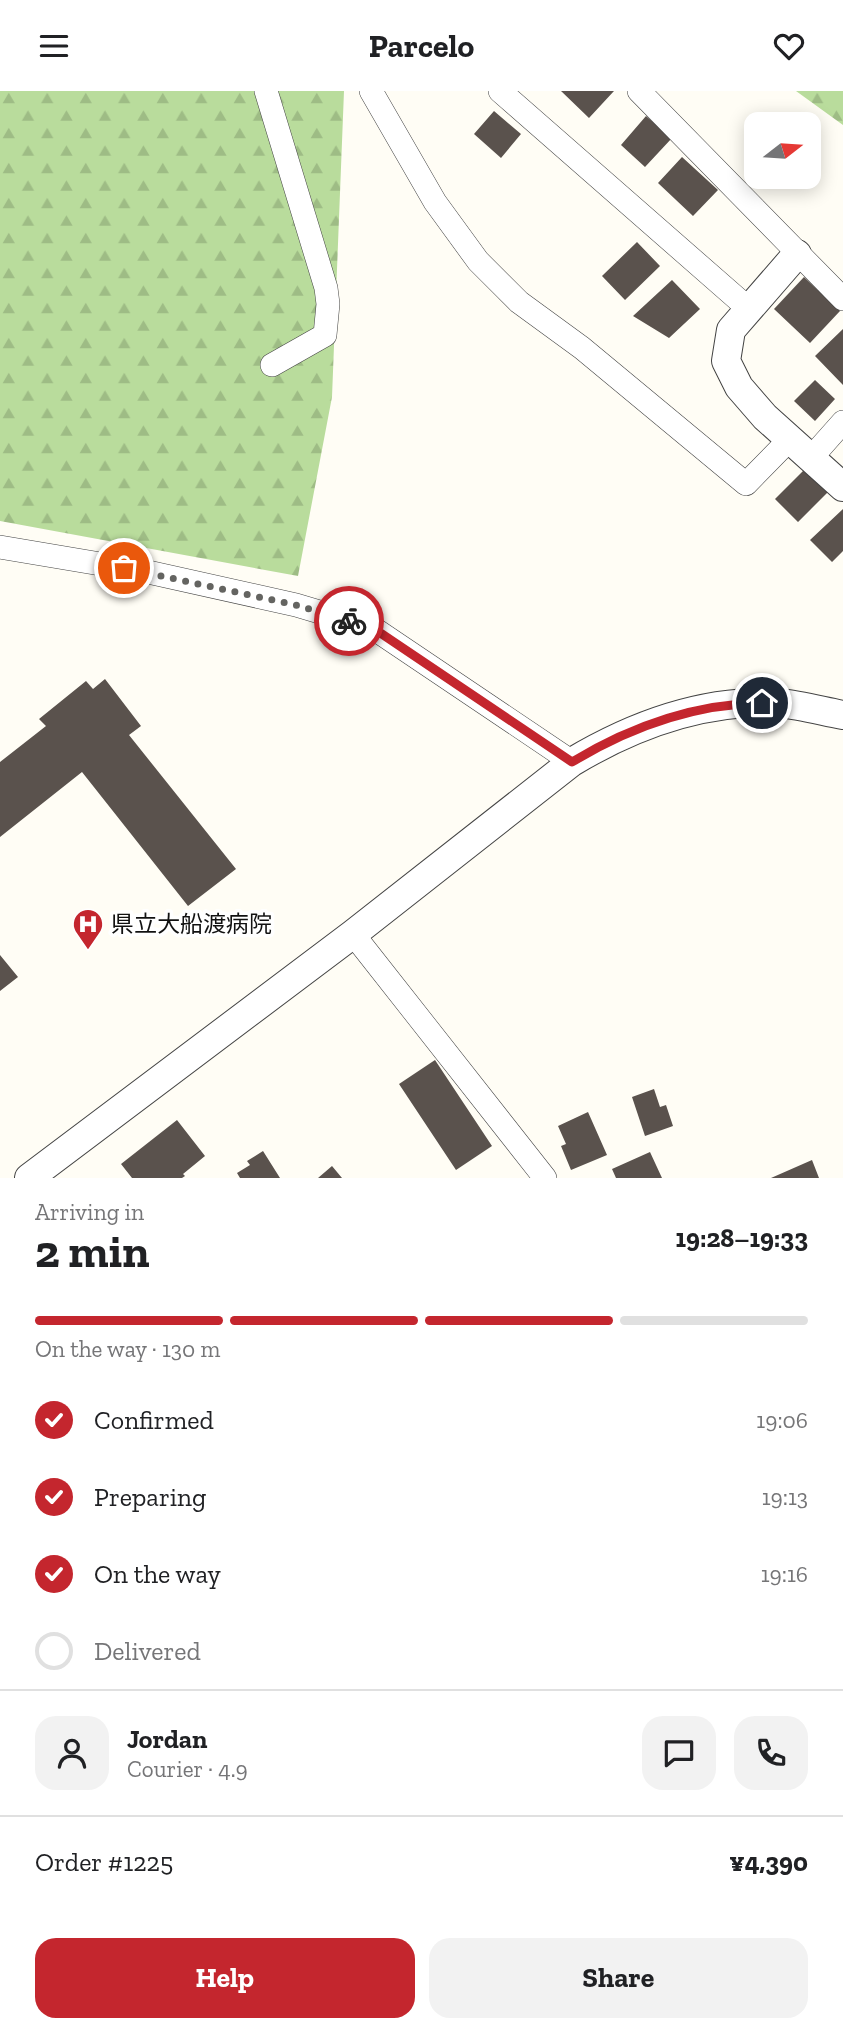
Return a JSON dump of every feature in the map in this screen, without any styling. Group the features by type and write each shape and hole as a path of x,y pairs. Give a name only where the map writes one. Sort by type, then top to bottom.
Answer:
{"street":[{"path":"266,91 326,288 328,305 325,335 272,365"},
{"path":"371,91 435,202 478,261 519,302 582,348 746,484 790,439"},
{"path":"500,91 749,309"},
{"path":"639,91 843,299"},
{"path":"797,254 731,330 726,361 739,387 765,417 843,487"},
{"path":"811,458 843,422"},
{"path":"0,547 148,572 296,605 373,628 572,762"},
{"path":"29,1178 353,934 572,762 605,742 642,726 708,709 744,704 780,703 843,715"},
{"path":"353,934 545,1178"}],"green space":[{"path":"0,91 344,91 332,397 298,576 0,521"},
{"path":"796,91 843,91 843,125"}],"building":[{"path":"561,91 614,91 589,118"},
{"path":"494,111 521,134 501,158 474,134"},
{"path":"646,116 672,138 645,167 621,145"},
{"path":"682,157 718,190 693,216 658,183"},
{"path":"637,242 660,266 625,300 602,276"},
{"path":"804,277 840,311 810,343 774,309"},
{"path":"672,280 700,309 669,338 633,316"},
{"path":"843,329 843,385 815,356"},
{"path":"815,380 835,399 815,421 794,401"},
{"path":"805,469 828,492 798,522 775,499"},
{"path":"843,509 843,551 832,562 810,540"},
{"path":"105,679 141,726 129,735 236,869 188,906 82,772 0,837 0,762 46,726 39,719 86,681 93,689"},
{"path":"0,955 18,977 0,991"},
{"path":"435,1060 492,1146 456,1170 399,1084"},
{"path":"654,1089 660,1107 666,1105 673,1126 645,1136 632,1097"},
{"path":"588,1112 607,1155 571,1170 561,1146 566,1144 558,1126"},
{"path":"177,1120 205,1156 183,1174 185,1176 182,1178 132,1178 121,1164"},
{"path":"263,1151 280,1178 240,1178 237,1173 250,1165 247,1161"},
{"path":"650,1152 662,1178 616,1178 612,1169"},
{"path":"812,1160 819,1178 771,1178"},
{"path":"332,1166 342,1178 318,1178"}],"way so far":[{"path":"124,568 296,605 349,621"}],"place":[{"name":"県立大船渡病院","path":"88,951"}],"route":[{"path":"349,621 373,628 572,762 605,742 642,726 708,709 762,703"}]}
